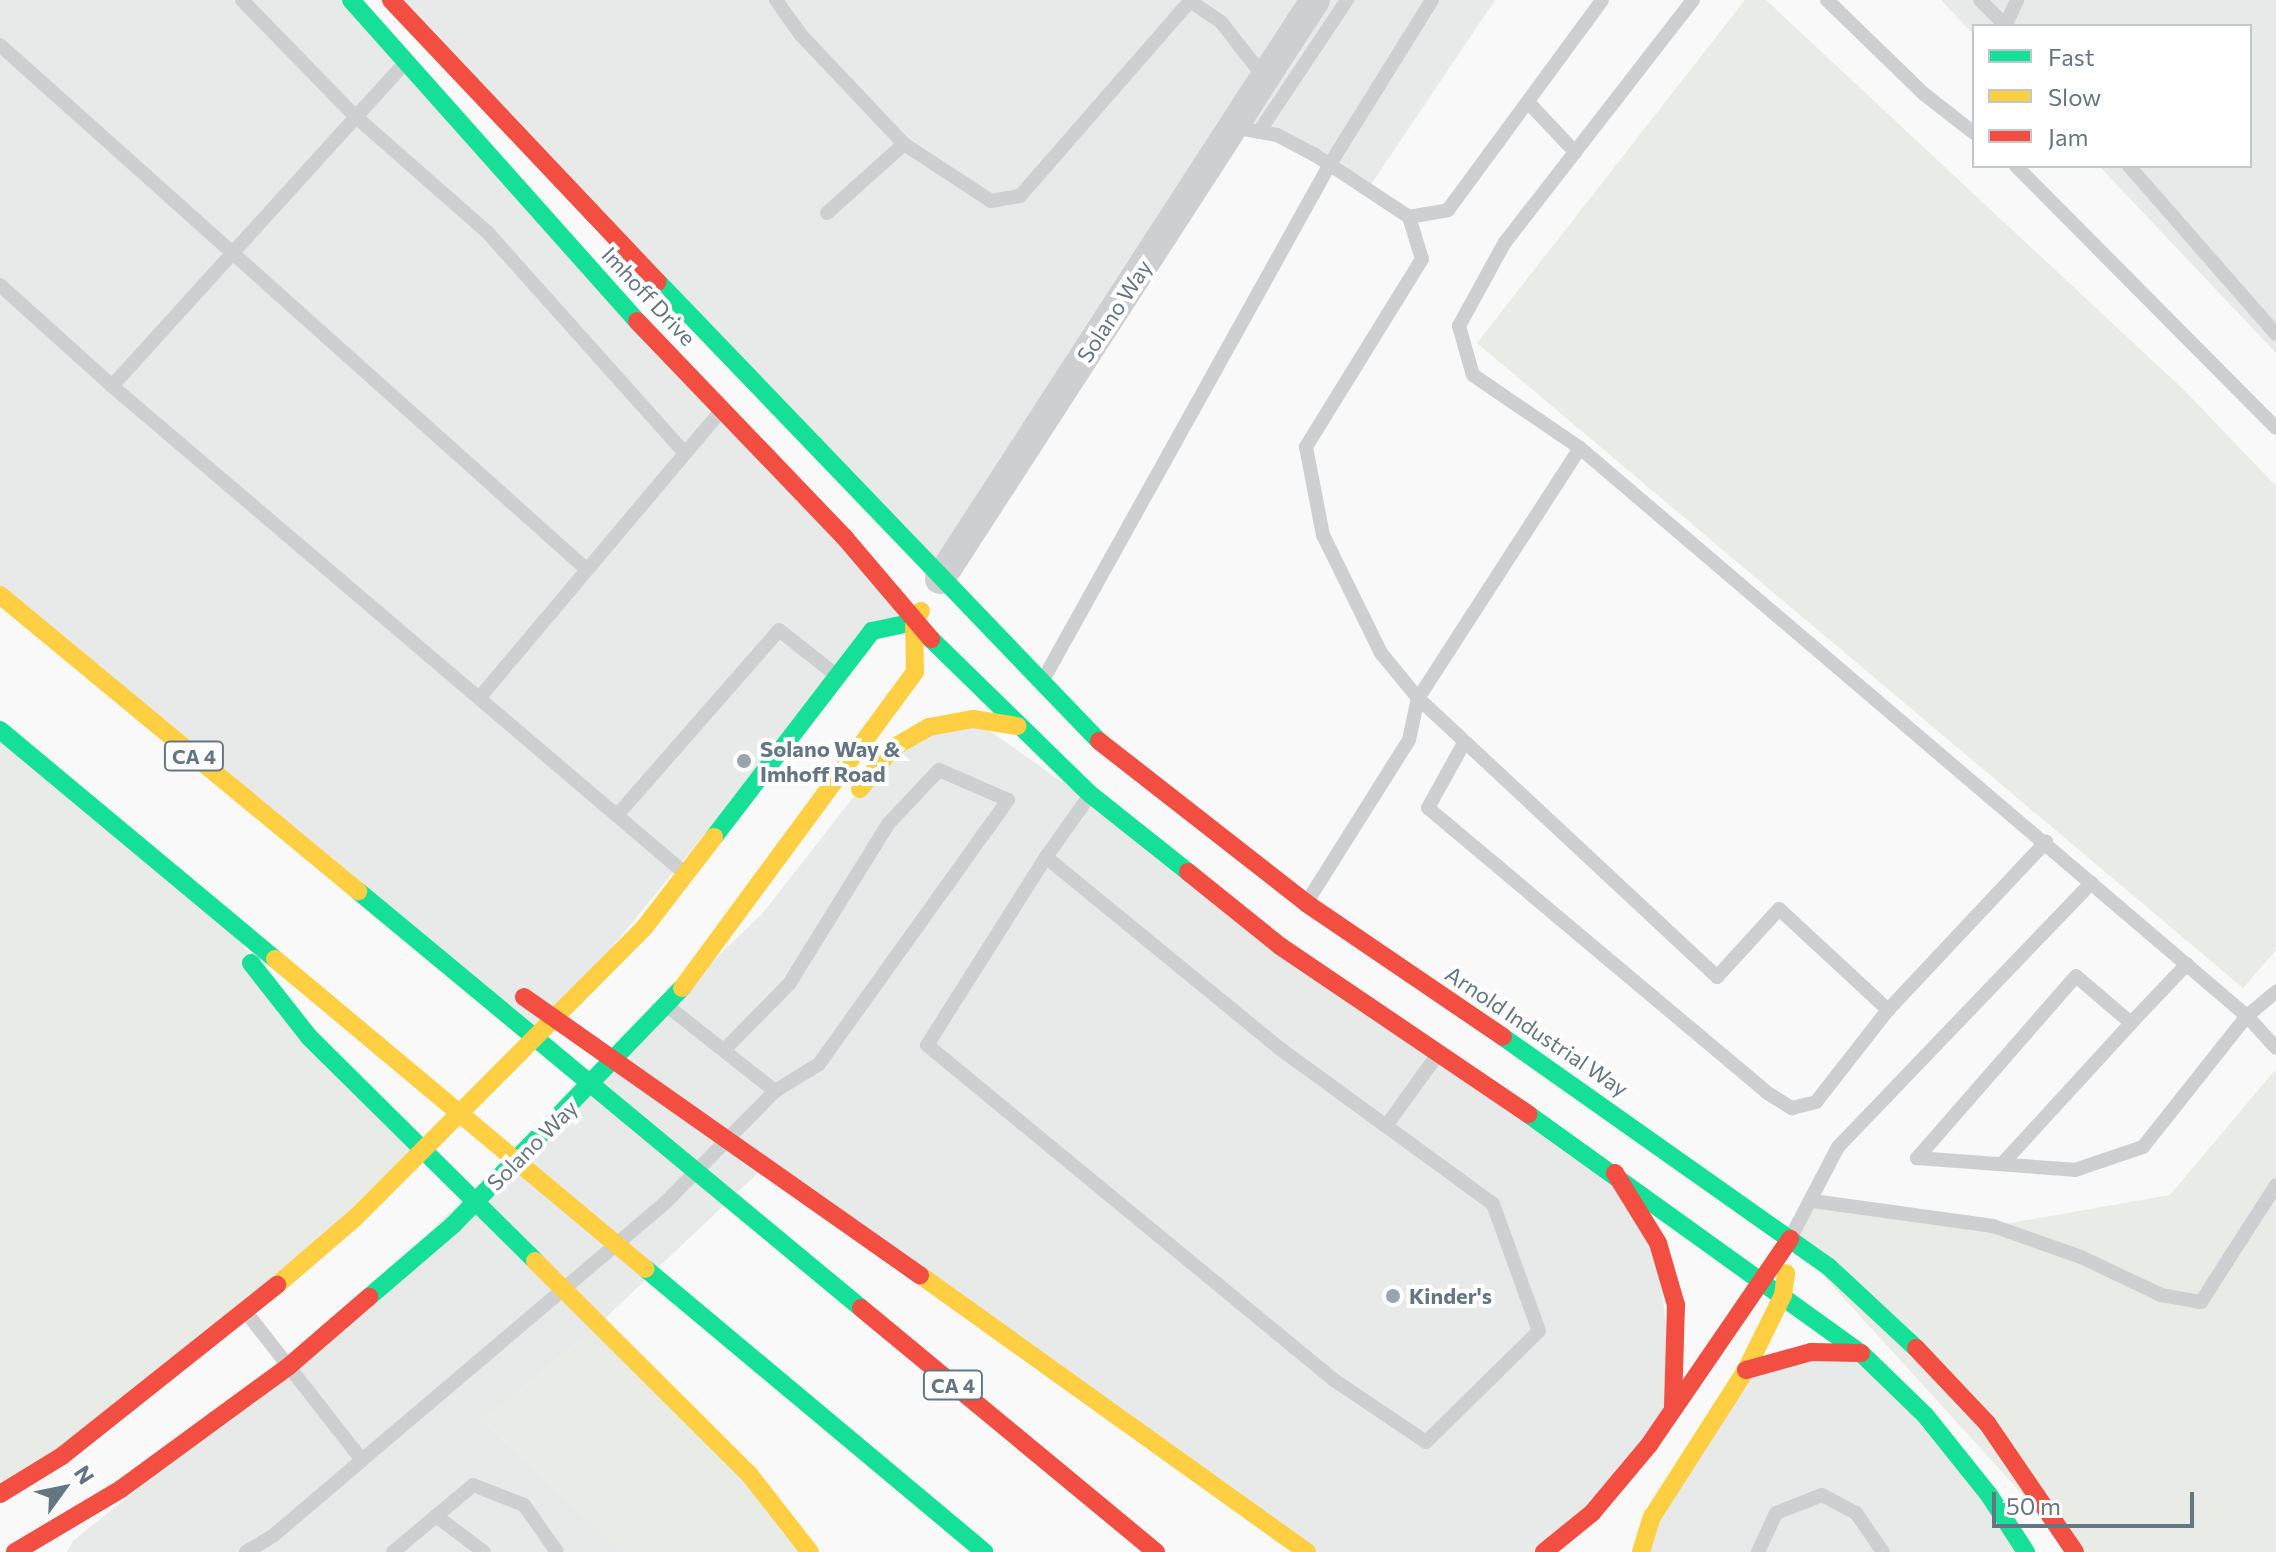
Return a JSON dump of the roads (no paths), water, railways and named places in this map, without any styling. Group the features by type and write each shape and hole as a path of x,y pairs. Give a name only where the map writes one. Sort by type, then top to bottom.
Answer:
{"main road":[{"name":"Imhoff Drive","path":"351,0 613,295 845,538 914,622"},
{"name":"Imhoff Drive","path":"391,0 940,579"},
{"name":"Solano Way","path":"15,1552 121,1489 289,1366 453,1225 668,1007 915,672 914,622 940,579"},
{"name":"Arnold Industrial Way","path":"940,579 1040,685 1128,769 1306,903 1790,1239 1887,1316 1987,1423 2075,1552"},
{"name":"CA 4","path":"0,595 1156,1552"},
{"path":"0,1494 62,1456 246,1312 356,1217 500,1077 628,946 872,631 914,622 1090,794 1280,946 1615,1173 1861,1353 1925,1415 1989,1495 2026,1552"},
{"path":"845,808 891,749 929,727 973,719 1017,726"},
{"path":"0,730 676,1290 984,1552"},
{"path":"203,901 309,1037 749,1474 810,1552"},
{"path":"726,928 762,914"},
{"path":"388,917 504,984 605,1049 784,1181 1307,1552"},
{"path":"1615,1173 1658,1243 1676,1305 1673,1407"},
{"path":"1544,1552 1592,1513 1673,1407 1790,1239"},
{"path":"1641,1552 1652,1517 1746,1370 1783,1295 1790,1239"},
{"path":"1746,1370 1811,1352 1861,1353"},
{"path":"73,1541 121,1489"}],"street":[{"name":"Solano Way","path":"940,579 1246,129 1264,77 1315,0"}],"lane":[{"path":"242,0 355,116 488,233 683,451"},
{"path":"776,0 801,35 904,144 991,201 1020,196 1190,1 1209,7 1264,77"},
{"path":"1347,0 1246,129 1277,135 1330,164 1409,217 1422,259 1306,447 1323,535 1381,653 1418,698 1464,743 1717,977 1779,909 1888,1010"},
{"path":"1040,685 1330,164 1432,0"},
{"path":"1409,217 1448,210 1602,0"},
{"path":"1693,0 1505,242 1459,326 1473,375 1580,448 2046,842 2247,1016 2276,1048"},
{"path":"1827,0 1924,94 1972,131"},
{"path":"1980,0 2004,24"},
{"path":"2005,24 2017,0"},
{"path":"112,386 429,38"},
{"path":"0,45 586,569"},
{"path":"1528,102 1575,152"},
{"path":"827,213 904,144"},
{"path":"2018,168 2276,428"},
{"path":"2131,168 2276,334"},
{"path":"0,285 112,386 619,813 686,874"},
{"path":"480,697 683,451 723,409"},
{"path":"1306,903 1409,740 1418,698 1580,448"},
{"path":"619,813 779,630 836,675"},
{"path":"1464,743 1428,808 1766,1092 1792,1108 1816,1102 1888,1010 2046,842"},
{"path":"246,1552 274,1535 666,1202 775,1091 819,1064 1008,800 939,770 889,823 789,984 725,1049"},
{"path":"1046,857 1278,1047 1493,1204 1539,1331 1426,1442 1334,1380 927,1045 1046,857 1090,794"},
{"path":"1790,1239 1813,1201 1838,1147 2091,883"},
{"path":"2002,1164 2187,964"},
{"path":"2131,1023 2076,976 1917,1158 2075,1170 2143,1147 2247,1016 2276,992"},
{"path":"668,1007 775,1091"},
{"path":"1386,1126 1439,1053"},
{"path":"1813,1201 1993,1226 2081,1257 2161,1295 2201,1302 2276,1185"},
{"path":"246,1312 362,1460"},
{"path":"393,1552 473,1485 524,1505 557,1552"},
{"path":"1758,1552 1776,1513 1822,1495 1856,1513 1883,1552"},
{"path":"436,1516 484,1552"}],"place":[{"name":"Solano Way & Imhoff Road","path":"744,761"},
{"name":"Kinder's","path":"1393,1296"}]}
